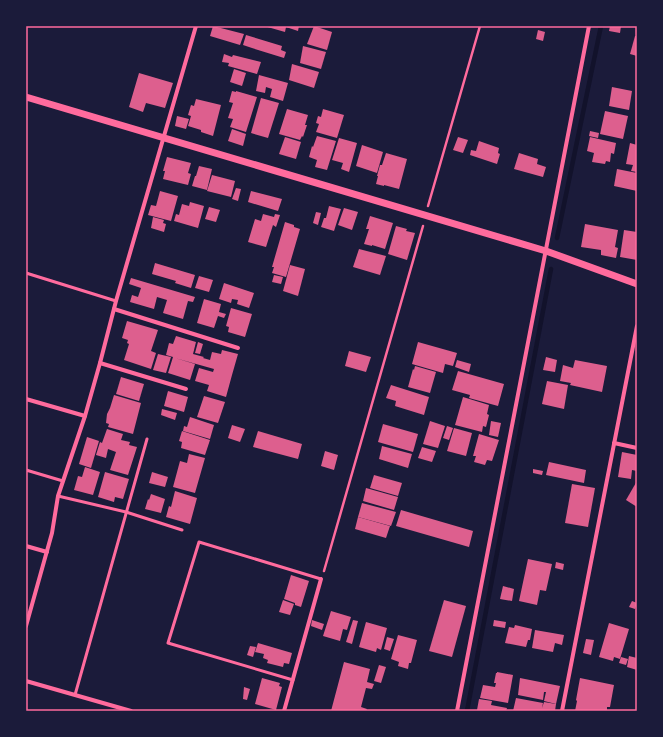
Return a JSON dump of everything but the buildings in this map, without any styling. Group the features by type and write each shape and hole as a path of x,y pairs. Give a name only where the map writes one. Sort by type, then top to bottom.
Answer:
{"street":[{"path":"26,626 52,533 58,496 85,416 116,301 196,26"},
{"path":"457,711 589,26"},
{"path":"26,97 546,251 637,284"},
{"path":"114,309 238,348"},
{"path":"562,711 637,326"},
{"path":"100,363 186,389"},
{"path":"26,398 85,416"},
{"path":"614,443 637,448"},
{"path":"26,546 47,552"},
{"path":"284,711 321,579"},
{"path":"26,681 131,711"}],"lane":[{"path":"26,273 116,301"},
{"path":"75,695 147,439"},
{"path":"26,470 63,481"},
{"path":"58,496 126,512 182,530"},
{"path":"293,680 168,643 199,542 321,579"}],"path":[{"path":"321,579 480,26"}],"waterway":[{"path":"557,238 601,26"},
{"path":"467,711 551,269"}]}
